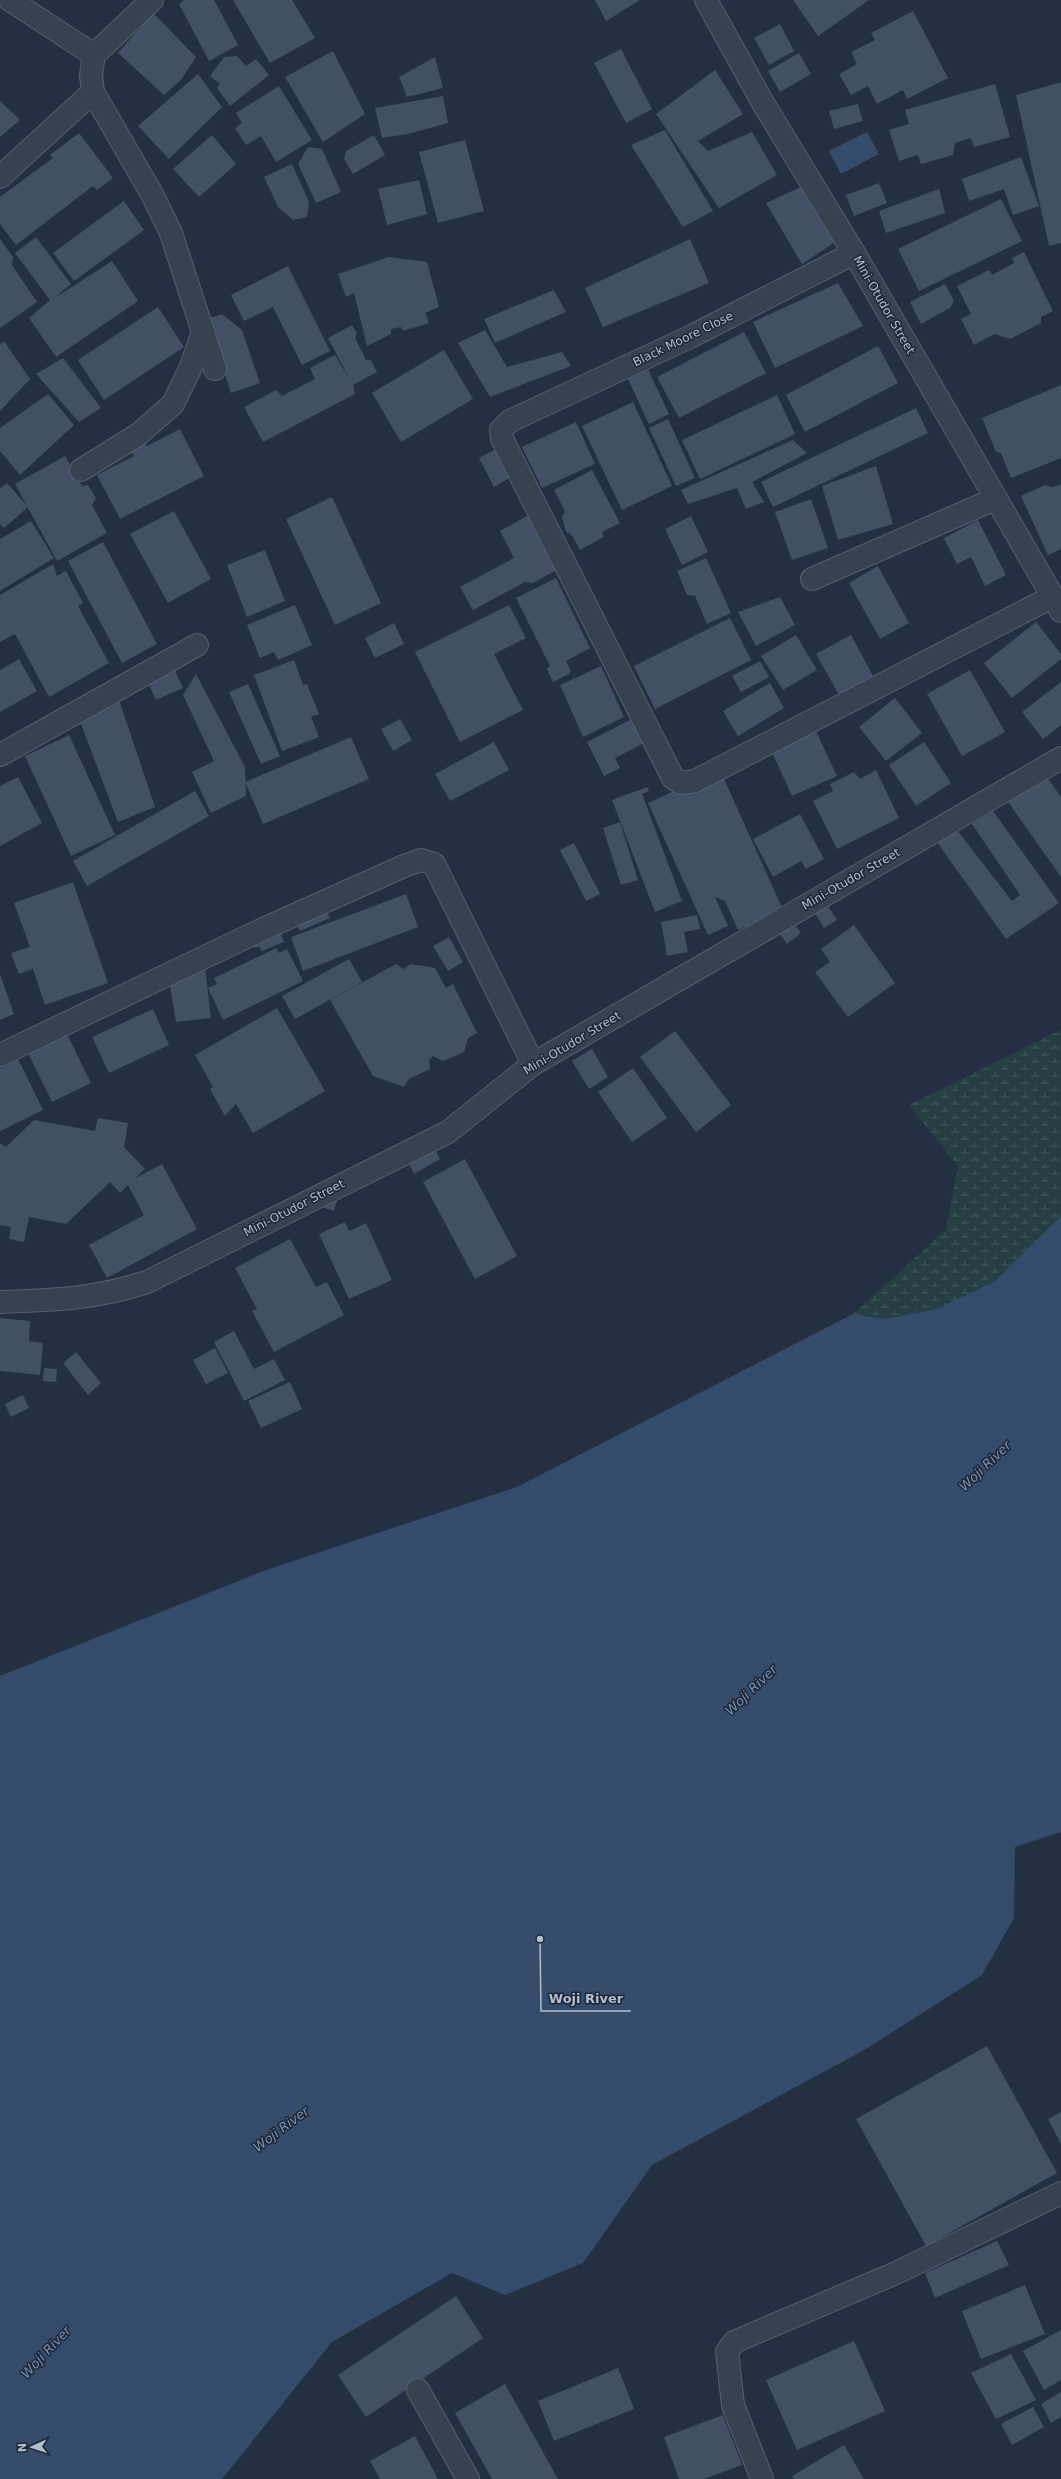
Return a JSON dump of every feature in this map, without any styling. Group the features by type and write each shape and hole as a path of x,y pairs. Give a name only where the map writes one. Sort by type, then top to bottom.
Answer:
{"street":[{"path":"10,0 94,55"},
{"path":"152,0 94,55 91,75 93,92 153,196 171,233 215,369"},
{"name":"Mini-Otudor Street","path":"706,0 763,103 854,253 1057,604"},
{"path":"0,177 93,92"},
{"name":"Black Moore Close","path":"854,253 690,337 510,421 501,430 502,439 673,778 681,783 695,781 1057,604"},
{"path":"81,470 139,434 173,404 190,369 203,332"},
{"path":"812,579 995,499"},
{"path":"0,755 197,645"},
{"name":"Mini-Otudor Street","path":"0,1302 77,1299 115,1293 147,1282 448,1132 532,1064 1061,758"},
{"path":"0,1054 258,931 404,866 421,860 434,864 532,1064"},
{"path":"762,2479 756,2458 733,2404 727,2352 734,2342 896,2273 1061,2193"},
{"path":"418,2390 468,2479"}],"green space":[{"path":"1061,1030 1061,1216 995,1281 937,1309 885,1319 853,1314 946,1230 958,1166 909,1105"}],"water":[{"path":"867,132 879,154 841,174 829,151"},
{"path":"1061,1216 1061,1832 1015,1847 1014,1918 982,1975 866,2049 652,2165 583,2263 505,2295 452,2273 332,2342 222,2479 0,2479 0,1676 266,1570 517,1487 853,1314 885,1319 937,1309 995,1281"}],"building":[{"path":"184,0 214,0 238,45 209,61 179,4"},
{"path":"233,0 292,0 315,38 270,63"},
{"path":"595,0 640,0 606,21"},
{"path":"793,0 869,0 818,36"},
{"path":"913,11 948,78 907,99 903,90 877,104 868,86 851,95 839,74 857,64 851,52 875,40 871,33"},
{"path":"153,13 196,57 181,80 164,95 118,53"},
{"path":"780,24 794,51 769,65 754,38"},
{"path":"621,49 652,109 626,123 594,63"},
{"path":"333,51 365,114 323,142 285,77"},
{"path":"799,53 811,74 780,92 768,71"},
{"path":"237,56 246,66 256,59 269,75 230,106 217,88 220,84 210,76 224,57"},
{"path":"435,57 443,88 407,97 399,77"},
{"path":"715,70 743,114 698,141 708,151 752,132 777,175 719,208 656,114"},
{"path":"198,74 222,107 169,159 138,126"},
{"path":"1061,82 1061,243 1049,246 1016,95"},
{"path":"995,84 1010,137 974,147 971,138 955,143 953,155 921,164 918,155 899,161 889,130 909,124 905,110"},
{"path":"279,86 312,140 276,162 261,136 246,145 235,128 242,123 236,113"},
{"path":"443,96 448,123 408,134 382,138 375,108"},
{"path":"0,101 20,120 0,137"},
{"path":"858,104 863,121 834,129 829,111"},
{"path":"665,130 713,211 683,227 631,145"},
{"path":"79,133 113,178 97,190 93,186 16,245 0,224 0,197 53,158 50,155"},
{"path":"212,135 236,164 199,197 173,169"},
{"path":"374,135 385,155 353,174 344,159 346,151"},
{"path":"465,140 484,211 438,223 419,152"},
{"path":"308,147 322,149 341,192 316,203 298,164"},
{"path":"1021,157 1039,206 1013,215 1004,189 969,201 962,179"},
{"path":"292,164 309,202 307,217 293,220 278,207 264,177"},
{"path":"419,180 427,214 387,225 378,189"},
{"path":"879,183 887,203 854,216 846,195"},
{"path":"803,186 835,242 802,264 766,203"},
{"path":"939,189 945,213 886,233 879,211"},
{"path":"1001,199 1022,241 919,291 898,249"},
{"path":"124,201 144,230 74,281 53,253"},
{"path":"36,237 71,284 53,299 112,261 138,301 56,357 29,318 50,300 15,253"},
{"path":"0,239 13,257 12,265 37,302 0,328"},
{"path":"690,239 709,283 603,327 585,288"},
{"path":"1024,252 1053,311 1041,317 1041,323 1010,339 994,334 974,345 961,319 971,314 957,286 989,270 992,275 1014,263 1012,258"},
{"path":"389,257 427,262 439,307 425,313 429,323 403,331 401,327 391,329 391,334 367,346 354,293 346,297 338,274"},
{"path":"288,266 330,351 302,365 273,307 244,321 231,295"},
{"path":"838,283 863,326 775,368 753,322"},
{"path":"945,284 954,301 950,308 921,324 910,302"},
{"path":"554,290 566,312 495,343 484,319"},
{"path":"158,307 184,347 104,400 78,360"},
{"path":"222,314 242,330 260,383 231,393 207,319"},
{"path":"352,325 357,333 355,338 366,360 371,360 377,372 353,385 355,394 263,442 244,407 276,390 282,396 315,379 310,368 335,355 350,380 328,338"},
{"path":"485,330 507,367 562,352 571,366 490,397 458,343"},
{"path":"744,332 766,373 679,418 657,377"},
{"path":"4,341 30,379 0,411 0,344"},
{"path":"878,346 898,383 805,432 786,395"},
{"path":"444,350 473,399 401,442 372,393"},
{"path":"63,358 101,408 79,422 36,374"},
{"path":"646,365 669,414 649,424 626,375"},
{"path":"1061,385 1061,458 1011,478 1001,453 996,452 982,418"},
{"path":"48,394 74,425 20,475 0,451 0,428"},
{"path":"777,395 795,434 700,479 682,440"},
{"path":"633,402 672,486 622,510 582,426"},
{"path":"916,408 928,433 773,507 761,482"},
{"path":"668,419 695,478 676,486 649,428"},
{"path":"576,422 595,464 542,488 522,447"},
{"path":"180,429 204,476 120,519 97,475 134,456 129,448 142,442 147,446"},
{"path":"793,440 807,453 752,482 764,502 746,509 737,488 688,504 681,490"},
{"path":"496,449 511,477 494,487 479,458"},
{"path":"65,456 82,486 88,485 96,498 92,505 107,533 57,561 15,484"},
{"path":"876,466 893,524 838,540 822,486"},
{"path":"592,470 620,523 602,532 604,537 580,550 571,534 566,532 562,517 565,511 554,490"},
{"path":"7,483 28,507 4,528 0,524 0,489"},
{"path":"1061,484 1061,549 1048,555 1021,496 1045,485 1053,487"},
{"path":"332,497 381,603 335,625 286,519"},
{"path":"811,499 828,548 792,560 775,512"},
{"path":"174,511 211,579 168,603 130,534"},
{"path":"536,511 564,566 533,583 525,582 473,610 460,587 514,558 500,531"},
{"path":"691,516 708,552 682,565 665,529"},
{"path":"978,520 1006,575 985,586 971,557 957,564 944,538"},
{"path":"31,521 54,558 0,591 0,539"},
{"path":"103,542 157,644 122,663 68,561"},
{"path":"265,550 285,601 247,617 227,565"},
{"path":"706,558 731,613 707,624 695,596 687,595 677,571"},
{"path":"53,564 57,576 66,571 83,603 78,606 109,663 49,697 15,634 0,642 0,595"},
{"path":"878,566 909,623 880,639 849,583"},
{"path":"556,578 590,648 566,661 571,671 569,674 553,682 547,669 550,666 516,598"},
{"path":"780,597 795,625 756,646 738,612"},
{"path":"295,605 312,645 278,660 274,652 260,658 247,625"},
{"path":"509,605 526,638 494,654 523,710 460,742 415,652"},
{"path":"730,618 751,660 655,709 634,666"},
{"path":"1036,622 1061,654 1061,659 1012,698 984,663"},
{"path":"394,623 404,644 375,658 365,638"},
{"path":"796,635 817,670 783,690 761,656"},
{"path":"851,635 873,676 839,695 816,654"},
{"path":"19,659 37,691 0,712 0,670"},
{"path":"294,660 303,685 307,684 319,714 311,717 319,737 282,751 254,675"},
{"path":"760,661 769,677 741,692 732,676"},
{"path":"173,666 183,688 156,700 146,679"},
{"path":"601,666 624,717 583,737 560,685"},
{"path":"970,670 1005,732 962,756 927,694"},
{"path":"196,674 245,767 246,796 211,813 192,772 214,761 183,695"},
{"path":"1061,682 1061,725 1043,739 1022,712"},
{"path":"770,683 784,708 738,736 723,711"},
{"path":"248,684 280,756 261,764 229,692"},
{"path":"895,698 922,733 886,761 859,727"},
{"path":"119,700 155,807 118,822 78,716"},
{"path":"400,719 412,740 393,751 381,729"},
{"path":"632,719 644,743 615,758 620,768 604,776 587,742"},
{"path":"815,729 837,776 792,796 771,750"},
{"path":"69,735 115,835 71,856 25,756"},
{"path":"351,737 369,779 263,824 245,782"},
{"path":"494,742 509,770 450,801 435,774"},
{"path":"924,742 951,783 916,806 889,765"},
{"path":"720,770 783,910 738,930 725,901 715,897 728,926 708,935 648,803"},
{"path":"876,770 899,818 837,849 813,801 833,791 830,784 854,772 860,779"},
{"path":"1046,776 1061,797 1061,877 1008,802"},
{"path":"18,777 42,823 0,846 0,786"},
{"path":"647,787 649,791 642,794 682,901 655,912 612,800"},
{"path":"195,791 209,816 87,886 73,861"},
{"path":"993,811 1059,903 1006,939 934,838 953,825 1012,901 1020,895 972,824"},
{"path":"800,814 824,859 806,869 801,861 773,877 753,839"},
{"path":"620,822 638,880 621,885 603,828"},
{"path":"574,843 600,894 586,901 560,850"},
{"path":"73,882 108,983 45,1005 33,969 19,974 11,953 30,947 14,903"},
{"path":"406,894 418,927 303,971 291,937"},
{"path":"826,903 837,920 824,928 814,911"},
{"path":"324,906 330,918 300,931 295,919"},
{"path":"697,915 700,929 684,932 688,952 667,956 661,922"},
{"path":"790,918 801,933 787,944 776,928"},
{"path":"854,925 895,983 848,1017 815,972 830,962 821,949"},
{"path":"277,933 281,934 284,942 262,951 259,947 254,947 251,940"},
{"path":"449,937 463,962 448,971 433,946"},
{"path":"276,948 279,953 287,949 303,981 223,1020 208,988 217,984 214,978"},
{"path":"349,959 362,982 295,1019 282,996"},
{"path":"396,964 403,969 411,964 435,968 446,988 453,984 477,1033 468,1038 464,1052 443,1061 433,1056 429,1060 430,1069 409,1079 404,1087 373,1076 330,1000"},
{"path":"205,968 211,1018 176,1022 169,979"},
{"path":"0,974 14,1014 0,1020"},
{"path":"277,1008 325,1091 253,1133 236,1104 225,1116 210,1089 213,1087 195,1055"},
{"path":"153,1009 169,1045 109,1073 92,1037"},
{"path":"675,1031 731,1105 696,1132 640,1057"},
{"path":"67,1034 91,1083 52,1102 28,1053"},
{"path":"592,1049 608,1077 589,1089 572,1061"},
{"path":"18,1059 43,1110 0,1131 0,1068"},
{"path":"633,1068 667,1118 632,1142 598,1092"},
{"path":"98,1118 128,1123 124,1147 145,1169 134,1179 162,1164 197,1229 107,1278 89,1245 144,1215 128,1185 120,1193 110,1182 66,1224 29,1217 24,1242 9,1239 11,1227 0,1225 0,1143 6,1147 34,1120 95,1131"},
{"path":"435,1149 440,1159 414,1174 409,1164"},
{"path":"465,1159 517,1256 475,1279 423,1182"},
{"path":"338,1197 334,1211 319,1206"},
{"path":"345,1222 349,1231 366,1223 392,1280 349,1299 319,1234"},
{"path":"290,1239 316,1287 327,1282 344,1315 274,1352 252,1311 257,1309 235,1268"},
{"path":"0,1318 30,1321 29,1341 43,1343 40,1375 0,1371"},
{"path":"234,1331 254,1369 274,1359 285,1380 244,1401 214,1342"},
{"path":"215,1348 228,1373 206,1384 193,1360"},
{"path":"76,1352 101,1383 88,1395 63,1363"},
{"path":"44,1368 57,1369 56,1382 43,1381"},
{"path":"290,1382 302,1409 261,1428 248,1401"},
{"path":"23,1395 29,1408 11,1417 5,1404"},
{"path":"987,2046 1057,2173 926,2246 856,2119"},
{"path":"1061,2112 1061,2144 1048,2119"},
{"path":"997,2241 1009,2265 935,2298 925,2273"},
{"path":"1025,2285 1045,2334 981,2359 962,2311"},
{"path":"456,2296 483,2338 366,2417 338,2375"},
{"path":"1061,2330 1061,2380 1044,2390 1023,2351"},
{"path":"854,2341 885,2411 797,2450 766,2380"},
{"path":"1011,2354 1036,2400 996,2419 971,2373"},
{"path":"618,2368 634,2409 554,2441 538,2401"},
{"path":"505,2384 558,2479 492,2479 455,2413"},
{"path":"1061,2392 1061,2417 1051,2423 1041,2404"},
{"path":"1033,2407 1044,2427 1012,2445 1001,2424"},
{"path":"723,2415 742,2465 704,2479 679,2479 664,2437"},
{"path":"415,2436 438,2479 380,2479 370,2461"},
{"path":"844,2445 864,2479 794,2479 792,2476"}],"place":[{"name":"Woji River","path":"540,1939"}]}
